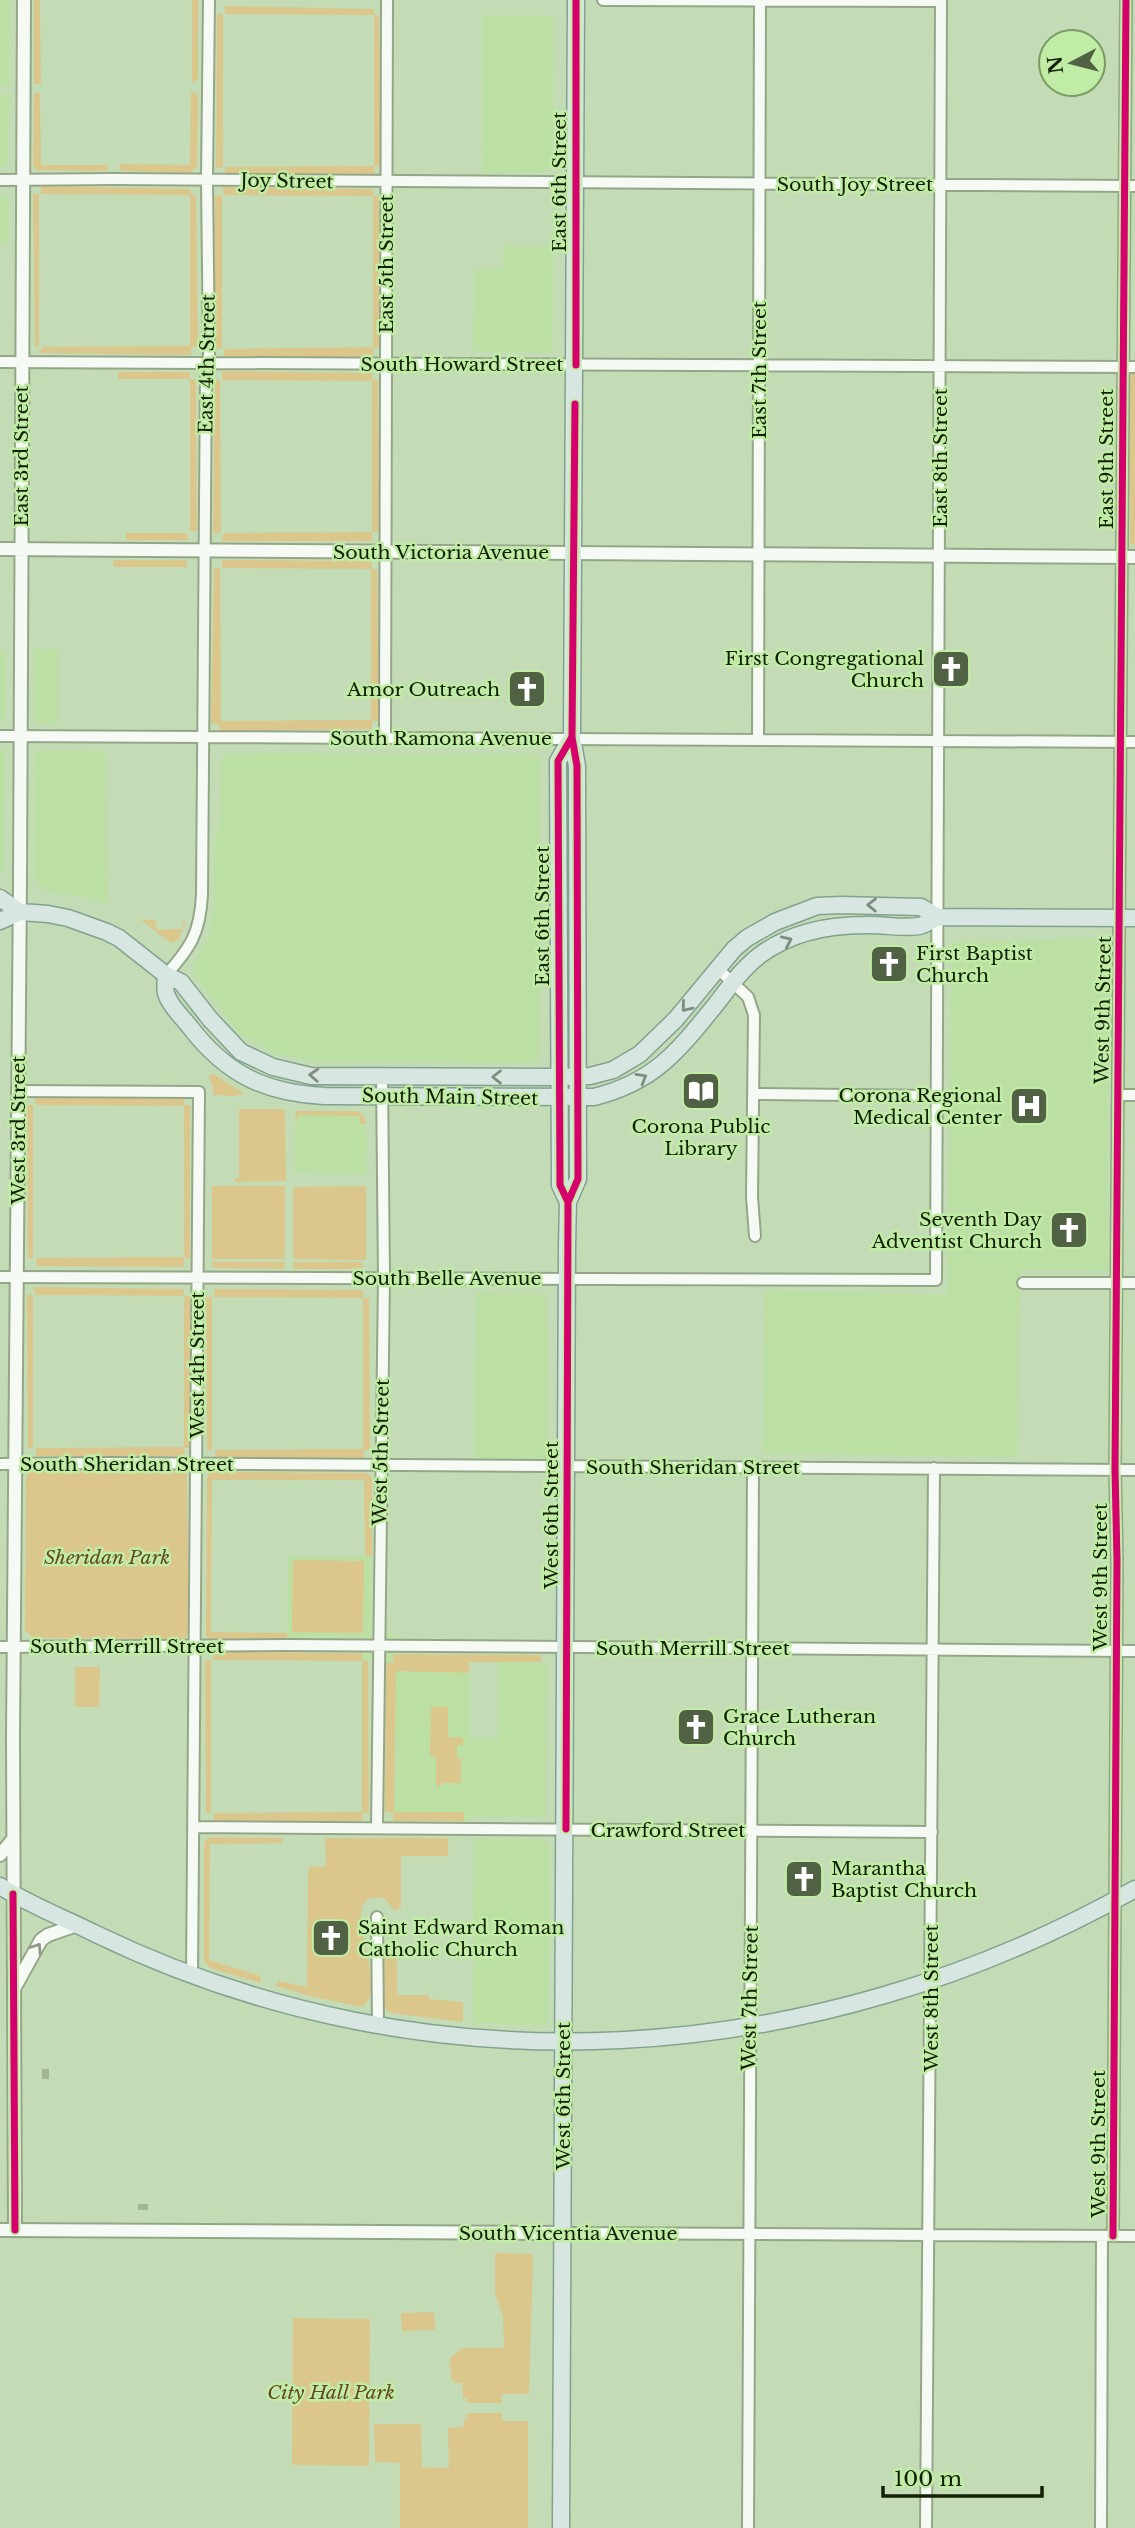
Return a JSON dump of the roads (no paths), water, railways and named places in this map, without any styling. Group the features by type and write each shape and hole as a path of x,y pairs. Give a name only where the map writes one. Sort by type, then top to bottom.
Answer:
{"main road":[{"name":"East 6th Street","path":"576,0 572,737 577,766 578,1098"},
{"name":"East 6th Street","path":"558,1098 558,761 572,737"},
{"name":"South Main Street","path":"0,898 20,912 68,918 119,938 166,975 181,982 241,1052 287,1072 312,1076 577,1077 613,1070 640,1054 676,1019 717,968 747,937 775,922 817,906 921,906 938,917"},
{"path":"0,921 20,912"},
{"name":"South Main Street","path":"166,975 166,996 202,1044 246,1078 272,1088 303,1095 578,1098 621,1090 653,1072 675,1054 733,982 760,955 784,942 822,928 864,925 920,926 938,917 1128,918"},
{"name":"West 6th Street","path":"558,1098 559,1185 568,1202"},
{"name":"West 6th Street","path":"561,2528 567,1278 568,1202 578,1180 578,1098"},
{"path":"7,1890 141,1955 192,1975 285,2004 378,2024 482,2038 563,2043 661,2038 749,2027 846,2007 932,1982 1023,1946 1135,1889"}],"street":[{"name":"East 3rd Street","path":"20,734 26,716 28,696 20,680 23,0"},
{"name":"East 4th Street","path":"203,732 209,355 209,0"},
{"name":"East 5th Street","path":"384,738 387,0"},
{"path":"603,0 941,1"},
{"name":"East 7th Street","path":"758,740 760,0"},
{"name":"East 9th Street","path":"1126,0 1121,741 1128,918"},
{"name":"East 8th Street","path":"938,917 941,1"},
{"name":"Joy Street","path":"0,180 574,183"},
{"name":"South Joy Street","path":"574,183 1135,186"},
{"name":"South Howard Street","path":"0,362 1135,368"},
{"name":"South Victoria Avenue","path":"0,549 1135,556"},
{"path":"166,975 187,951 198,928 201,895 203,732"},
{"name":"South Ramona Avenue","path":"0,736 203,732 384,738 1135,742"},
{"path":"20,734 20,912"},
{"name":"West 3rd Street","path":"15,2230 14,1990 7,1890 13,1839 20,912"},
{"path":"754,1094 937,1096 938,917"},
{"name":"West 9th Street","path":"1101,2528 1115,1900 1118,1095 1128,918"},
{"path":"717,968 748,997 754,1015 752,1197 755,1236"},
{"name":"West 5th Street","path":"377,1828 384,1277 382,1076"},
{"name":"West 4th Street","path":"18,1091 199,1091 192,1975"},
{"path":"1118,1095 1135,1095"},
{"name":"South Belle Avenue","path":"0,1277 936,1280 937,1096"},
{"path":"1023,1283 1135,1283"},
{"name":"South Sheridan Street","path":"0,1464 1135,1469"},
{"name":"West 7th Street","path":"748,2528 753,1467"},
{"name":"West 8th Street","path":"926,2528 934,1468"},
{"name":"South Merrill Street","path":"0,1647 378,1646 1135,1651"},
{"name":"Crawford Street","path":"194,1827 932,1832"},
{"path":"0,1855 13,1839"},
{"path":"377,1917 378,2024"},
{"path":"14,1990 41,1940 77,1925"},
{"name":"South Vicentia Avenue","path":"0,2230 1135,2236"}],"tunnel":[{"path":"42,2074 49,2074"},
{"path":"143,2204 143,2210"}],"place":[{"name":"First Congregational Church","path":"951,669"},
{"name":"Amor Outreach","path":"527,689"},
{"name":"First Baptist Church","path":"889,964"},
{"name":"Corona Public Library","path":"701,1091"},
{"name":"Corona Regional Medical Center","path":"1029,1106"},
{"name":"Seventh Day Adventist Church","path":"1069,1230"},
{"name":"Grace Lutheran Church","path":"696,1727"},
{"name":"Marantha Baptist Church","path":"804,1879"},
{"name":"Saint Edward Roman Catholic Church","path":"331,1938"}],"park label":[{"name":"Sheridan Park","path":"107,1557"},
{"name":"City Hall Park","path":"331,2392"}]}
